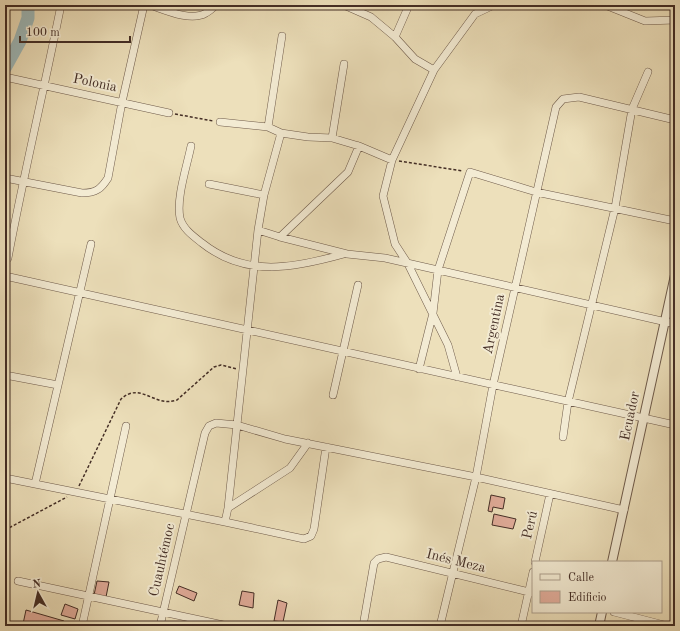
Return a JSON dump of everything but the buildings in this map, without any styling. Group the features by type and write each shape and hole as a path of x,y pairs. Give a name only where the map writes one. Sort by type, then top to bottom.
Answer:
{"street":[{"path":"8,258 22,181 45,86 61,5"},
{"path":"5,178 82,194 93,193 101,188 108,178 122,102 144,5"},
{"path":"150,5 178,15 205,14 216,5"},
{"path":"329,5 346,6 371,17 395,37 415,59 434,70"},
{"path":"395,37 409,5"},
{"path":"457,377 448,345 408,264 395,244 383,196 392,160 434,70 475,14 494,5"},
{"path":"605,5 645,21 675,20"},
{"path":"268,127 282,36"},
{"path":"332,138 344,64"},
{"path":"563,437 568,402 614,208 632,109 648,72"},
{"name":"Polonia","path":"5,77 169,113"},
{"name":"Argentina","path":"440,626 451,574 476,477 493,385 556,107 563,99 579,97 675,120"},
{"path":"220,122 268,127 281,133 308,137 332,138 359,146 392,160"},
{"path":"225,522 228,508 258,230 264,195 281,133"},
{"path":"191,146 179,205 180,219 187,231 209,248 225,258 255,267 305,265 347,254"},
{"path":"280,237 348,172 359,146"},
{"path":"419,369 433,313 438,270 470,172 536,192 675,222"},
{"path":"209,184 264,195"},
{"path":"258,230 347,254 385,258 675,324"},
{"path":"35,484 91,244"},
{"name":"Ecuador","path":"612,561 675,275"},
{"path":"5,276 675,425"},
{"path":"333,395 358,285"},
{"path":"5,375 58,385"},
{"path":"5,478 186,516 205,433 209,426 216,423 237,425 285,439 476,477 624,510"},
{"path":"82,626 126,426"},
{"path":"228,508 290,468 308,443"},
{"name":"Cuauhtémoc","path":"160,626 186,516 225,522 304,539 311,536 314,529 326,447"},
{"name":"Perú","path":"535,561 550,494"},
{"name":"Inés Meza","path":"363,626 374,564 378,559 386,557 531,593"},
{"path":"18,581 228,626"},
{"path":"521,626 531,593 532,582"},
{"path":"598,626 602,613"},
{"path":"618,613 668,626"}],"path":[{"path":"169,113 220,122"},
{"path":"392,160 470,172"}],"waterway":[{"name":"Polonia","path":"5,68 20,41 28,18 28,5"}]}
